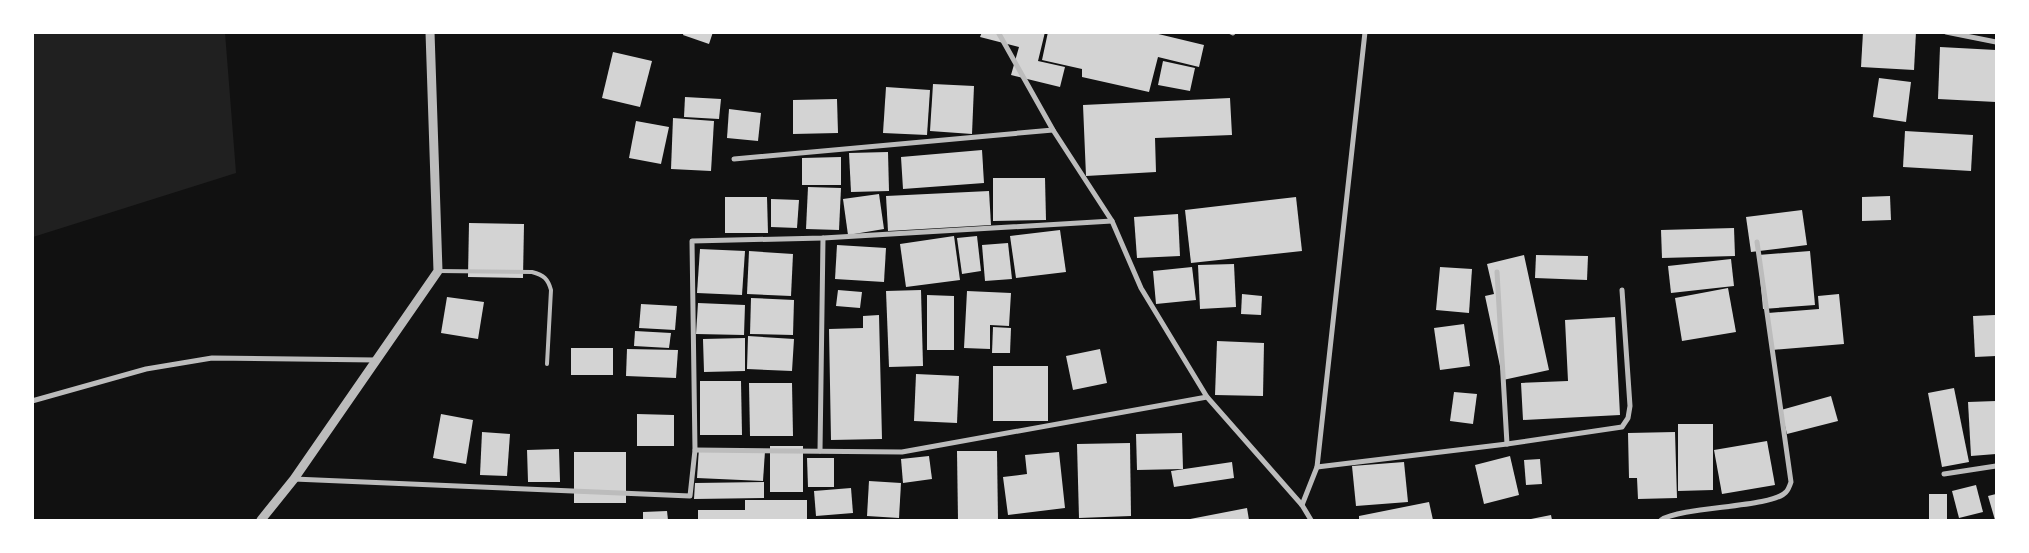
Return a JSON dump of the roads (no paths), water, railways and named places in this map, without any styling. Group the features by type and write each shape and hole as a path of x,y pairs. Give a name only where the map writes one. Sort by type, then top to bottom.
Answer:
{"street":[{"path":"261,520 294,479 438,271 430,32"},
{"path":"998,32 1053,130 1112,221 1141,288 1207,397 1302,505 1311,520"},
{"path":"1302,505 1317,467 1365,32"},
{"path":"1946,32 1996,42"},
{"path":"734,159 1053,130"},
{"path":"294,479 690,496 695,450 692,241 823,238 1112,221"},
{"path":"820,451 823,238"},
{"path":"1661,520 1720,507 1777,498 1786,492 1791,482 1757,242"},
{"path":"1497,272 1507,444"},
{"path":"1317,467 1507,444 1622,427 1628,418 1630,406 1622,290"},
{"path":"32,401 146,369 212,358 376,360"},
{"path":"695,450 902,452 1207,397"},
{"path":"1944,474 1996,466"}],"lane":[{"path":"438,271 532,272 541,274 548,280 551,290 547,364"}]}
